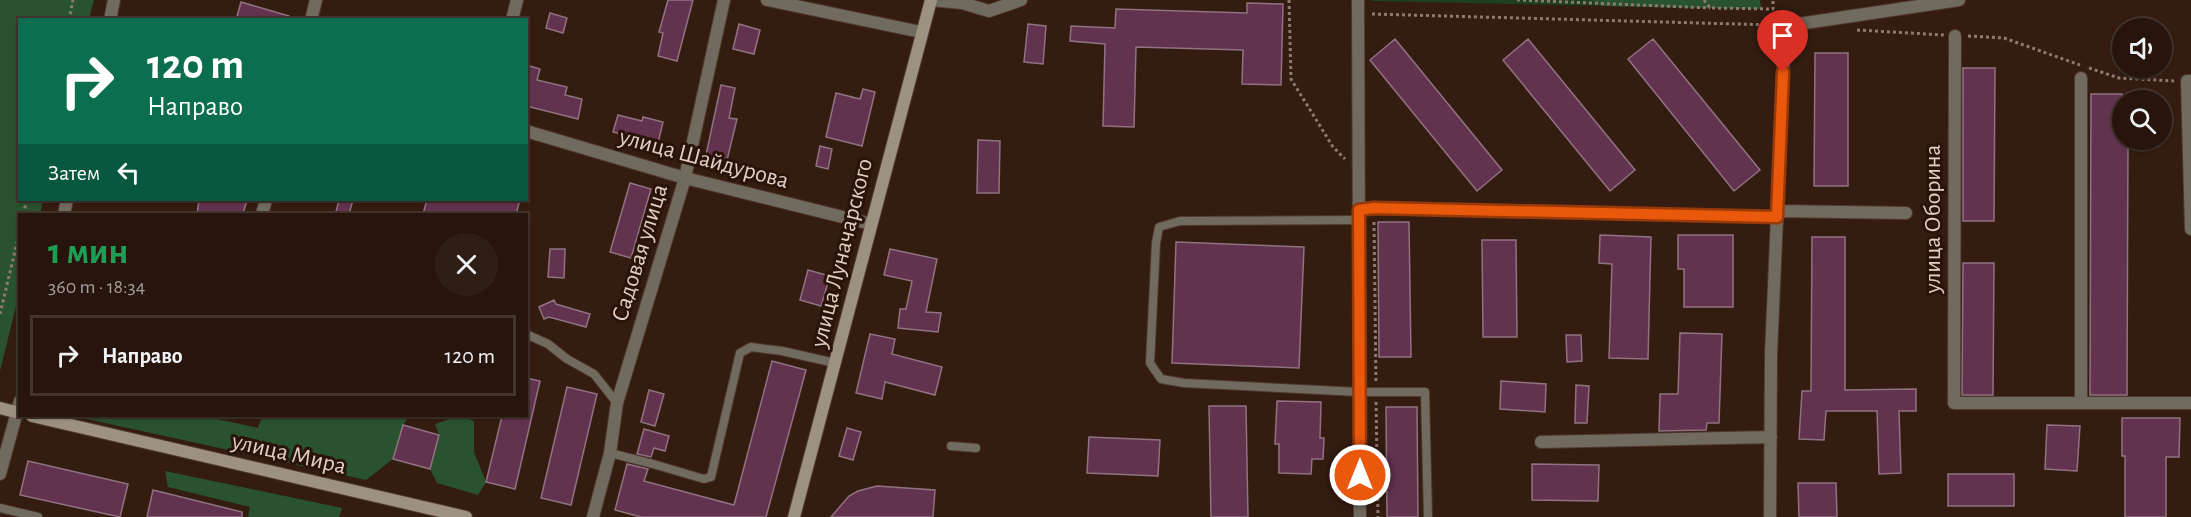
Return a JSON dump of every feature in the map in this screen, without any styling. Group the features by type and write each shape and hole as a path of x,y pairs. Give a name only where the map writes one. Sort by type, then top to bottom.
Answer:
{"street":[{"path":"114,0 114,18"},
{"path":"312,18 316,0"},
{"path":"512,18 517,0"},
{"name":"Садовая улица","path":"593,517 610,453 617,403 685,178 724,0"},
{"path":"767,0 921,32"},
{"path":"931,0 962,3 989,11 1021,0"},
{"name":"улица Луначарского","path":"794,517 931,0"},
{"path":"1358,0 1360,517"},
{"path":"1770,517 1771,354 1785,26 1959,0"},
{"name":"улица Оборина","path":"1955,36 1953,403 2081,402"},
{"path":"2080,78 2081,402 2191,403"},
{"path":"2189,81 2191,230"},
{"name":"улица Шайдурова","path":"528,132 685,178 871,224"},
{"path":"1359,215 1374,208 1777,214 1906,213"},
{"path":"0,408 18,409"},
{"path":"0,474 18,412"},
{"name":"улица Мира","path":"36,417 466,517"},
{"path":"1541,442 1771,437"}],"lane":[{"path":"1359,215 1180,221 1159,227 1156,243 1150,363 1161,379 1184,384 1359,392 1425,392 1428,517"},
{"path":"528,335 548,344 567,359 594,374 617,403"},
{"path":"610,453 704,479 711,477 740,353 752,346 836,363"},
{"path":"951,446 976,448"},
{"path":"0,508 39,517"}],"path":[{"path":"69,18 73,0"},
{"path":"1289,0 1291,79 1334,147 1358,174"},
{"path":"1517,0 1773,9 1773,0"},
{"path":"1704,0 1710,8"},
{"path":"1358,13 1785,26"},
{"path":"1853,30 2004,38 2119,78 2189,81"},
{"path":"1374,208 1378,517"},
{"path":"0,314 18,238"}],"green space":[{"path":"0,0 94,0 89,18 18,18 18,201 43,201 40,213 18,213 18,298 0,371"},
{"path":"1592,0 1760,0 1761,9 1602,6"},
{"path":"1760,0 1761,9 1372,1"},
{"path":"78,417 208,417 258,428 262,417 408,417 403,425 393,459 366,480"},
{"path":"455,417 474,421 474,452 486,482 478,495 437,483 430,469 439,435 435,424"},
{"path":"165,471 342,508 339,517 248,517 250,507 168,487"}],"building":[{"path":"668,0 693,0 677,61 658,56 663,33 659,32"},
{"path":"241,2 289,16 288,18 237,18"},
{"path":"1247,3 1283,4 1281,85 1242,84 1243,50 1136,47 1134,127 1103,126 1105,44 1070,41 1071,26 1115,28 1116,9 1247,13"},
{"path":"550,13 567,18 563,33 546,28"},
{"path":"739,24 760,30 754,54 733,49"},
{"path":"1028,24 1046,26 1043,64 1024,62"},
{"path":"1395,39 1502,170 1477,191 1370,60"},
{"path":"1528,39 1635,170 1610,191 1503,60"},
{"path":"1653,39 1760,170 1734,191 1628,59"},
{"path":"1815,53 1848,53 1848,186 1814,186"},
{"path":"528,66 540,69 537,80 567,87 565,95 582,99 578,119 528,106"},
{"path":"1963,68 1995,68 1994,221 1963,221"},
{"path":"721,85 735,88 729,118 737,119 727,160 706,155"},
{"path":"863,89 875,92 862,146 826,137 836,93 860,99"},
{"path":"2091,94 2112,94 2112,150 2128,150 2127,395 2090,395"},
{"path":"618,115 642,121 643,117 663,122 658,143 613,132"},
{"path":"978,140 1000,141 999,193 977,193"},
{"path":"820,146 832,149 828,169 816,166"},
{"path":"630,183 651,189 631,258 610,252"},
{"path":"199,201 247,201 243,213 197,213"},
{"path":"339,201 353,201 349,213 336,212"},
{"path":"427,201 520,201 516,213 423,213"},
{"path":"1378,222 1409,222 1411,357 1379,357"},
{"path":"1600,235 1651,237 1648,359 1609,358 1612,264 1599,263"},
{"path":"1678,235 1733,235 1733,307 1684,307 1684,269 1678,269"},
{"path":"1812,237 1845,237 1845,390 1916,389 1916,411 1899,411 1901,473 1879,474 1877,411 1826,411 1824,440 1799,439 1802,391 1811,391"},
{"path":"1482,240 1516,240 1517,337 1483,337"},
{"path":"1176,242 1304,247 1299,368 1172,363"},
{"path":"550,249 565,249 564,278 548,277"},
{"path":"890,249 937,259 926,312 941,313 938,332 898,328 900,309 906,309 912,281 884,275"},
{"path":"1963,263 1994,263 1993,395 1962,395"},
{"path":"808,270 830,276 821,306 800,300"},
{"path":"554,300 556,304 590,314 586,327 549,317 544,319 539,307"},
{"path":"1680,333 1722,334 1719,423 1707,423 1706,430 1659,431 1660,394 1678,394"},
{"path":"870,334 895,339 892,354 942,367 935,395 885,382 882,399 856,393"},
{"path":"1566,335 1581,335 1582,361 1567,362"},
{"path":"772,361 806,370 766,517 641,517 615,510 627,464 648,469 644,481 734,505"},
{"path":"528,378 540,381 515,489 486,482 502,417 528,417"},
{"path":"1501,381 1546,384 1545,412 1500,409"},
{"path":"1576,385 1589,386 1587,423 1575,423"},
{"path":"567,387 597,394 571,505 541,498"},
{"path":"649,390 664,394 655,426 641,422"},
{"path":"1277,401 1321,402 1320,438 1324,438 1323,459 1312,459 1311,474 1279,473 1279,444 1275,444"},
{"path":"1209,406 1246,406 1248,517 1211,517"},
{"path":"1386,407 1417,407 1418,517 1387,517"},
{"path":"2122,418 2180,418 2179,457 2166,457 2166,517 2125,517 2125,456 2122,456"},
{"path":"403,425 439,435 430,469 393,459"},
{"path":"2047,425 2080,426 2077,471 2045,469"},
{"path":"847,428 861,432 853,460 839,456"},
{"path":"644,429 669,436 665,451 654,448 651,457 637,454"},
{"path":"1089,437 1160,440 1158,476 1087,473"},
{"path":"28,461 128,484 120,517 20,495"},
{"path":"1532,464 1599,465 1598,501 1532,500"},
{"path":"1948,474 2014,474 2014,506 1948,506"},
{"path":"1798,483 1836,483 1837,517 1799,517"},
{"path":"877,486 935,490 933,517 831,517 849,496"},
{"path":"153,490 242,512 242,517 147,517"}],"route":[{"path":"1360,475 1359,210 1374,208 1777,217 1783,72"}]}
